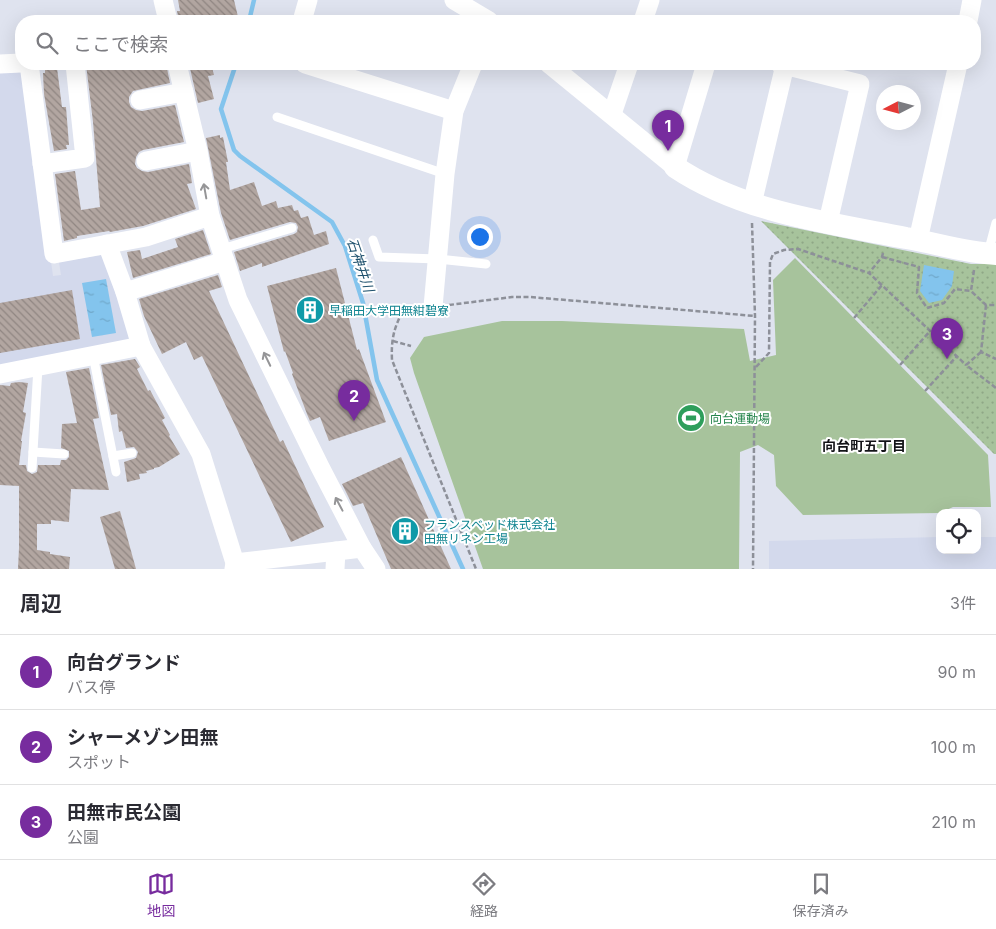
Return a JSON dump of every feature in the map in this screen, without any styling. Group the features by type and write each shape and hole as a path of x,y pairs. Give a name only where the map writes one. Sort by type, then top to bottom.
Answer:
{"street":[{"path":"163,0 167,15"},
{"path":"304,15 308,0"},
{"path":"454,0 479,15"},
{"path":"645,15 650,0"},
{"path":"969,15 972,0"},
{"path":"0,64 15,63"},
{"path":"30,70 54,254 146,236 210,216"},
{"path":"42,164 85,158 76,70"},
{"path":"178,70 198,151 210,216 238,300 324,465 362,548 376,569"},
{"path":"324,70 454,111"},
{"path":"433,307 445,174 454,111 471,70"},
{"path":"557,70 675,167 695,181 752,204 828,222 987,253"},
{"path":"612,114 627,70"},
{"path":"675,167 704,70"},
{"path":"752,204 781,70"},
{"path":"805,70 860,84 828,222"},
{"path":"918,240 957,70"},
{"path":"140,100 184,92"},
{"path":"146,162 198,151"},
{"path":"108,244 125,292 140,346 201,454 235,566 335,560 362,548"},
{"path":"125,292 223,255"},
{"path":"0,374 140,346"}],"lane":[{"path":"277,117 445,174"},
{"path":"987,253 996,223"},
{"path":"223,255 292,228"},
{"path":"373,240 379,257 438,259 486,264"},
{"path":"93,355 116,472"},
{"path":"32,468 38,367"},
{"path":"33,452 64,454"},
{"path":"113,456 132,453"}],"path":[{"path":"752,204 755,316 753,569"},
{"path":"870,273 882,257 888,234"},
{"path":"755,368 768,353 770,262 773,254 784,250 798,249 870,273 966,365 996,388"},
{"path":"971,291 987,253"},
{"path":"882,257 919,267 916,293 927,308 944,303 956,289 971,291 986,305 996,305"},
{"path":"854,318 882,285"},
{"path":"476,569 392,360 392,341 395,325 404,309 512,297 530,297 755,316"},
{"path":"966,365 981,352 986,305"},
{"path":"900,365 930,330"},
{"path":"392,341 410,346"},
{"path":"981,352 996,359"},
{"path":"925,391 957,356"}],"shaded area":[{"path":"20,71 26,80 53,276 61,275 59,262 102,255 133,335 128,344 0,369 0,72"},
{"path":"936,537 936,554 981,554 981,537 996,537 996,569 769,569 769,541"}],"green space":[{"path":"761,221 971,264 996,264 996,454 994,454"},
{"name":"向台運動場","path":"795,258 988,455 991,507 953,507 936,509 936,513 803,515 776,486 774,455 758,445 740,452 739,569 483,569 410,358 424,337 502,321 562,321 744,329 750,361 776,355 773,280"}],"water":[{"path":"924,265 954,271 952,286 942,300 929,303 920,291"},
{"path":"106,279 116,333 92,337 82,283"}],"building":[{"path":"178,0 234,0 238,15 178,15 177,11 180,11"},
{"path":"45,70 57,70 62,107 66,107 69,145 66,145 67,149 54,151 44,94 43,73 45,73"},
{"path":"87,70 167,70 170,83 133,91 129,97 129,102 131,107 142,111 175,105 184,142 143,150 136,157 135,164 137,168 148,172 189,164 192,183 187,184 196,209 143,226 77,236 77,238 64,241 55,174 75,171 81,210 100,207"},
{"path":"190,70 213,70 214,75 208,76 214,99 198,103"},
{"path":"220,135 220,138 223,137 228,162 226,162 230,190 254,182 262,206 276,201 278,208 292,205 294,211 298,210 301,218 308,216 314,235 326,231 329,244 262,267 262,263 240,271 234,252 294,234 297,232 298,227 296,223 290,222 230,240 221,213 206,138"},
{"path":"203,230 211,254 133,278 127,252 140,250 142,259 178,247 175,239"},
{"path":"336,268 357,350 359,349 386,422 329,441 320,417 310,421 307,414 284,352 267,286"},
{"path":"218,275 222,287 209,291 280,442 283,440 324,527 291,542 202,356 194,360 186,342 162,354 144,316 139,299"},
{"path":"72,290 80,339 0,353 0,303"},
{"path":"135,359 140,367 137,369 165,418 162,420 180,454 159,467 146,471 147,473 139,474 140,479 127,482 124,462 136,458 138,452 134,447 126,448 122,431 119,432 117,414 111,415 101,365"},
{"path":"89,368 99,418 93,419 109,490 71,489 69,522 51,520 51,524 37,524 37,550 70,557 69,569 18,569 19,486 0,485 0,385 10,386 11,383 28,383 23,412 26,413 19,465 26,465 27,471 32,474 37,472 38,465 60,465 61,460 66,460 69,457 69,451 61,448 62,424 77,423 66,372"},
{"name":"フランスベッド株式会社 田無リネン工場","path":"401,457 451,569 391,569 363,503 353,506 342,484"},
{"path":"120,511 136,569 115,569 100,517"}],"waterway":[{"name":"石神井川","path":"250,15 254,0"},
{"name":"石神井川","path":"234,70 221,109 234,150 332,222 345,246 363,303 377,380 463,569"}],"place":[{"name":"向台グランド","path":"668,151"},
{"name":"早稲田大学田無紺碧寮","path":"310,310"},
{"name":"田無市民公園","path":"947,359"},
{"name":"向台運動場","path":"691,418"},
{"name":"シャーメゾン田無","path":"354,421"},
{"name":"フランスベッド株式会社 田無リネン工場","path":"405,531"}],"district":[{"name":"向台町五丁目","path":"864,445"}]}
